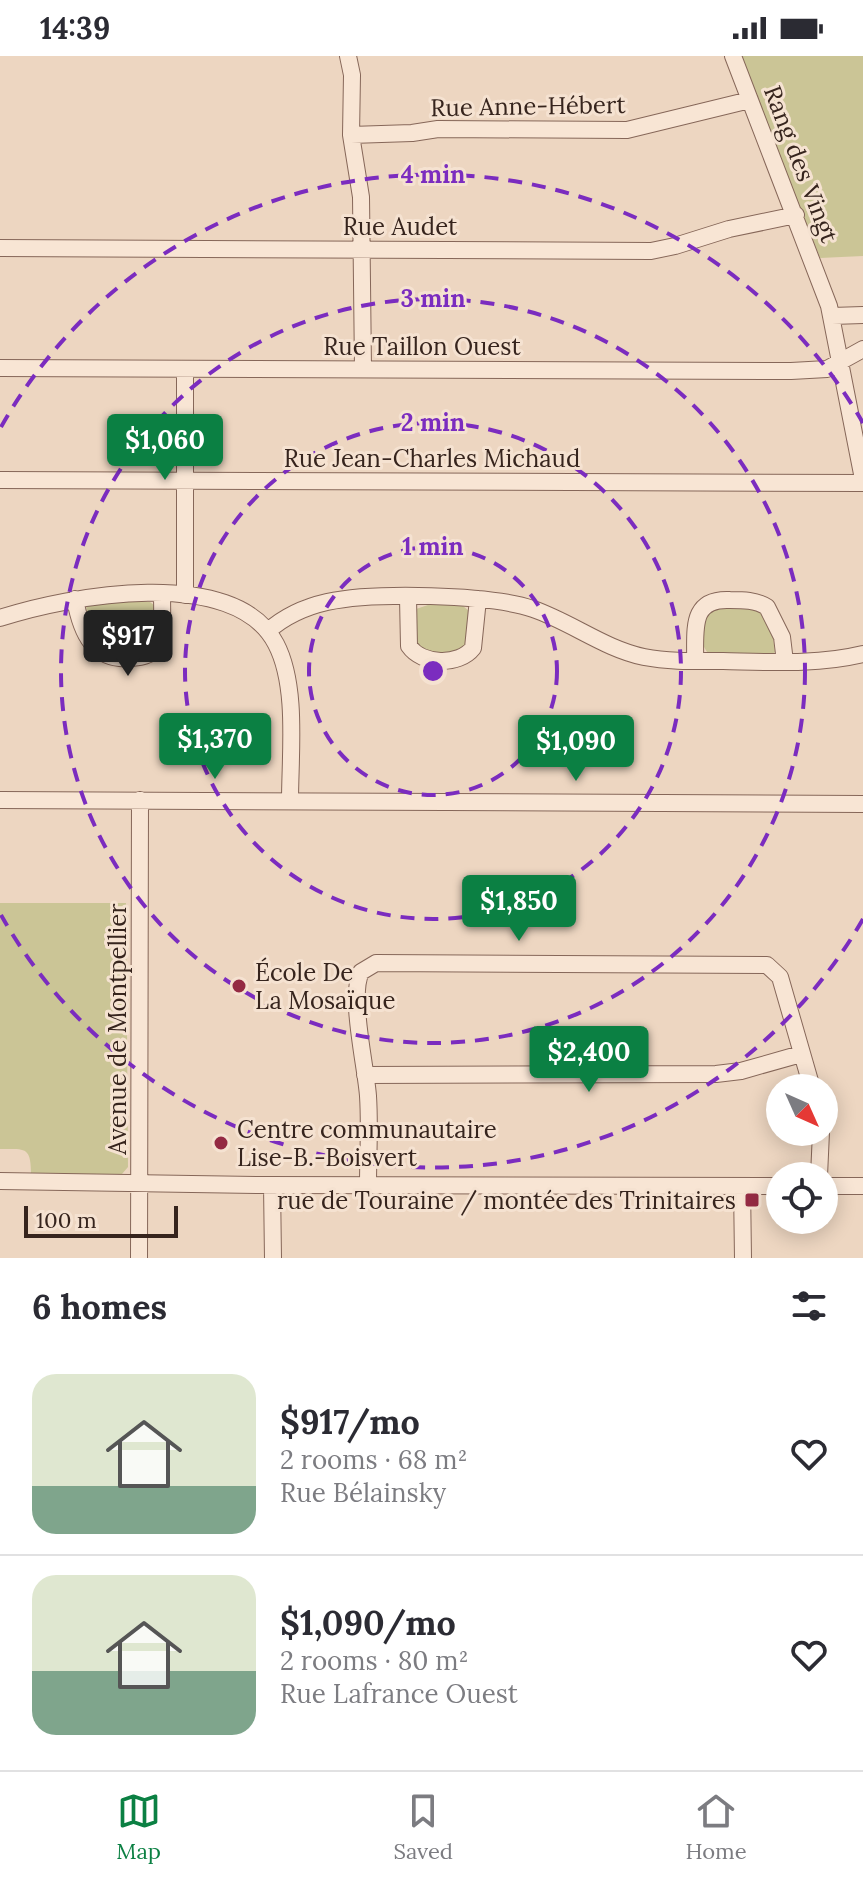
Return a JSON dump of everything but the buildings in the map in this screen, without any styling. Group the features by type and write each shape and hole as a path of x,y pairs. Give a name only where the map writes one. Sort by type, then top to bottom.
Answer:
{"street":[{"path":"348,56 352,75 351,135 360,190 363,369"},
{"name":"Rang des Vingt","path":"733,56 832,316 863,481"},
{"name":"Rue Anne-Hébert","path":"351,135 438,129 627,130 750,100"},
{"name":"Rue Audet","path":"0,248 651,251 729,229 796,215"},
{"path":"832,316 863,315"},
{"path":"842,363 863,349"},
{"name":"Rue Taillon Ouest","path":"0,368 791,371 827,369 842,363"},
{"path":"185,369 185,595"},
{"name":"Rue Jean-Charles Michaud","path":"0,480 863,481"},
{"path":"75,599 84,627 96,649 109,657 124,659 147,655 157,647 162,594"},
{"path":"0,618 75,599 162,594 210,599 250,616 268,631 278,647 287,681 290,801"},
{"path":"268,631 290,616 328,602 374,597 478,599 528,607 637,655 695,661 785,662 832,660 863,654"},
{"path":"408,598 409,646 422,658 440,660 461,658 473,648 478,599"},
{"path":"695,661 698,614 707,603 722,599 752,601 769,609 782,637 785,662"},
{"path":"0,800 863,808"},
{"name":"Avenue de Montpellier","path":"139,1258 140,800"},
{"path":"368,1185 369,1110 361,1047 358,981 366,967 379,962 763,964 773,968 780,977 807,1074"},
{"path":"365,1075 716,1074 741,1071 801,1054"},
{"path":"0,1181 766,1186"},
{"path":"272,1185 273,1258"},
{"path":"742,1186 743,1258"},
{"path":"838,1186 863,1186"}],"shaded area":[{"path":"740,56 863,56 863,256 820,258"},
{"path":"150,602 155,606 154,637 145,650 126,653 104,648 89,624 86,606"},
{"path":"431,604 463,606 469,611 468,643 456,654 421,651 412,634 416,609"},
{"path":"710,608 757,608 771,623 775,652 771,655 708,653 702,630"},
{"path":"0,903 126,903 128,1167 122,1174 31,1174 30,1158 25,1151 0,1149"}],"place":[{"name":"École De La Mosaïque","path":"239,986"},
{"name":"Centre communautaire Lise-B.-Boisvert","path":"221,1143"},
{"name":"rue de Touraine / montée des Trinitaires","path":"752,1200"}]}
